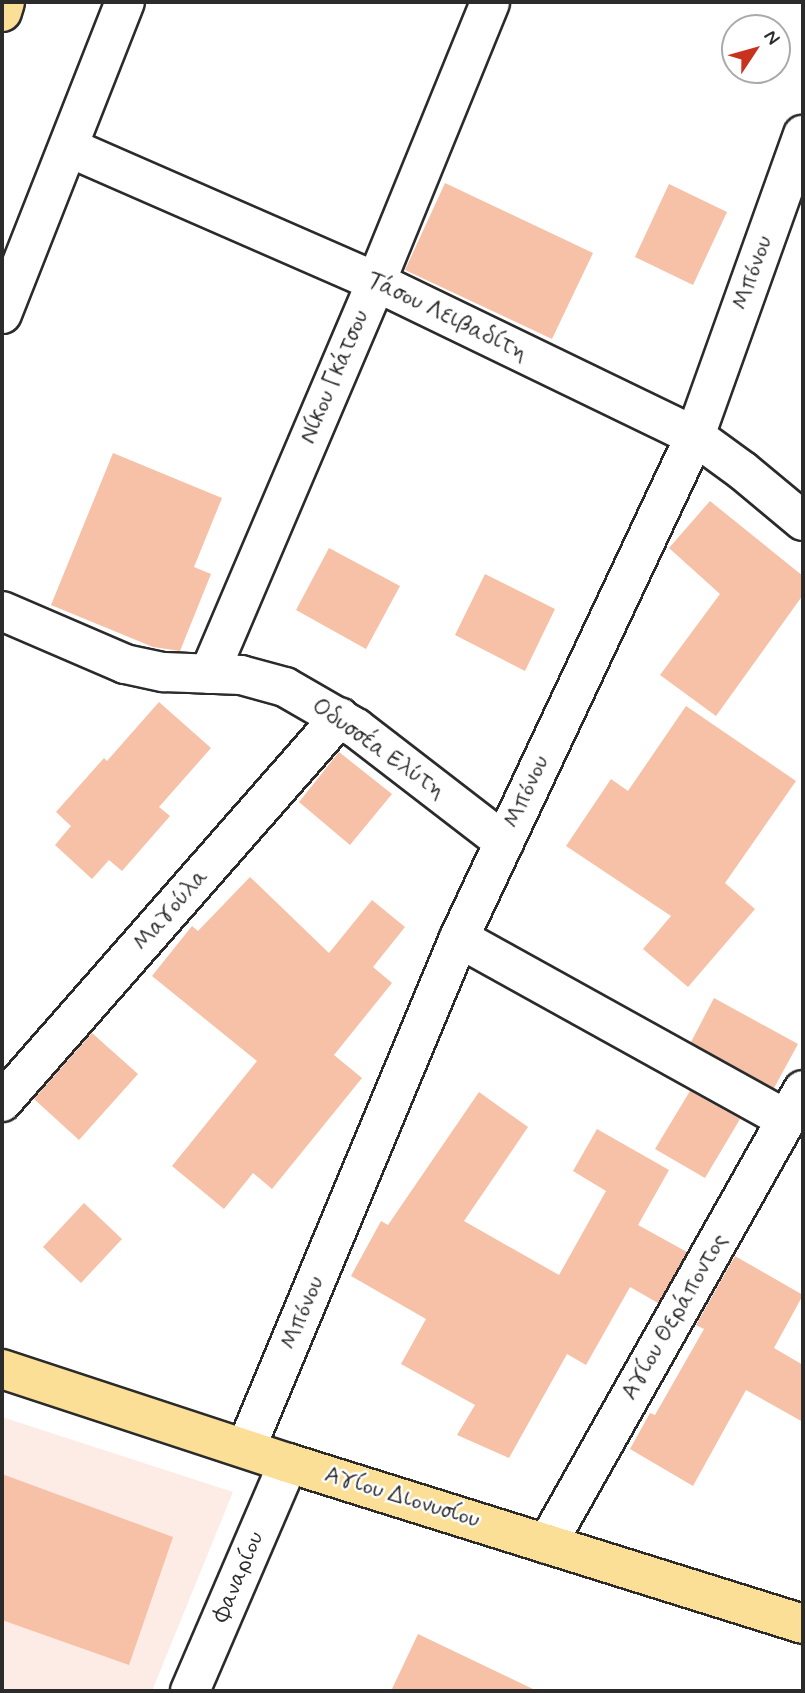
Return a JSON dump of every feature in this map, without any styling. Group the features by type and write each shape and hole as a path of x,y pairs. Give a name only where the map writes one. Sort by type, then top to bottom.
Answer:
{"main road":[{"path":"2,12 5,2"},
{"name":"Αγίου Διονυσίου","path":"2,1368 288,1463 803,1624"}],"street":[{"path":"2,314 70,148 125,2"},
{"name":"Νίκου Γκάτσου","path":"209,674 376,282 490,2"},
{"name":"Μπόνου","path":"246,1448 459,938 695,436 793,195 803,135"},
{"name":"Τάσου Λειβαδίτη","path":"70,148 376,282 695,436 743,471 803,521"},
{"name":"Οδυσσέα Ελύτη","path":"2,611 125,664 164,672 258,677 296,693 340,717 504,842"},
{"name":"Μαγούλα","path":"2,1102 340,717"},
{"path":"459,938 795,1105"},
{"name":"Αγίου Θεράποντος","path":"547,1544 795,1105"},
{"name":"Φαναρίου","path":"190,1691 288,1463"}],"shaded area":[{"path":"2,1417 233,1492 152,1691 2,1691"}],"building":[{"path":"445,183 593,253 552,339 405,270"},
{"path":"669,184 727,212 693,285 635,257"},
{"path":"113,453 222,498 194,567 211,574 180,651 153,647 51,605"},
{"path":"710,501 803,576 803,595 716,716 660,675 720,594 669,548"},
{"path":"329,548 400,586 366,649 296,610"},
{"path":"485,574 555,609 525,671 455,635"},
{"path":"159,702 211,748 159,807 170,816 122,871 109,860 92,879 55,845 71,826 56,812 104,758 107,761"},
{"path":"686,706 796,781 725,883 755,909 688,987 643,949 671,916 566,846 611,779 628,791"},
{"path":"339,752 392,794 350,845 299,802"},
{"path":"250,877 329,953 372,900 405,927 373,967 392,983 334,1055 362,1078 272,1189 253,1173 224,1209 172,1166 257,1061 152,976 192,926 198,931"},
{"path":"714,998 798,1044 774,1088 691,1042"},
{"path":"92,1033 138,1074 79,1140 34,1099"},
{"path":"690,1091 740,1119 705,1178 655,1149"},
{"path":"479,1092 528,1127 464,1221 559,1275 606,1191 573,1171 597,1129 669,1170 638,1225 687,1252 658,1303 630,1287 586,1365 567,1354 509,1458 457,1435 475,1405 401,1364 426,1319 351,1276 381,1221 388,1225"},
{"path":"84,1203 122,1239 81,1283 43,1247"},
{"path":"735,1256 803,1295 774,1348 803,1365 803,1422 746,1390 693,1486 630,1449 650,1413 655,1415 704,1329 696,1325"},
{"path":"2,1474 173,1537 129,1665 2,1620"},
{"path":"418,1634 537,1691 391,1691"}]}
